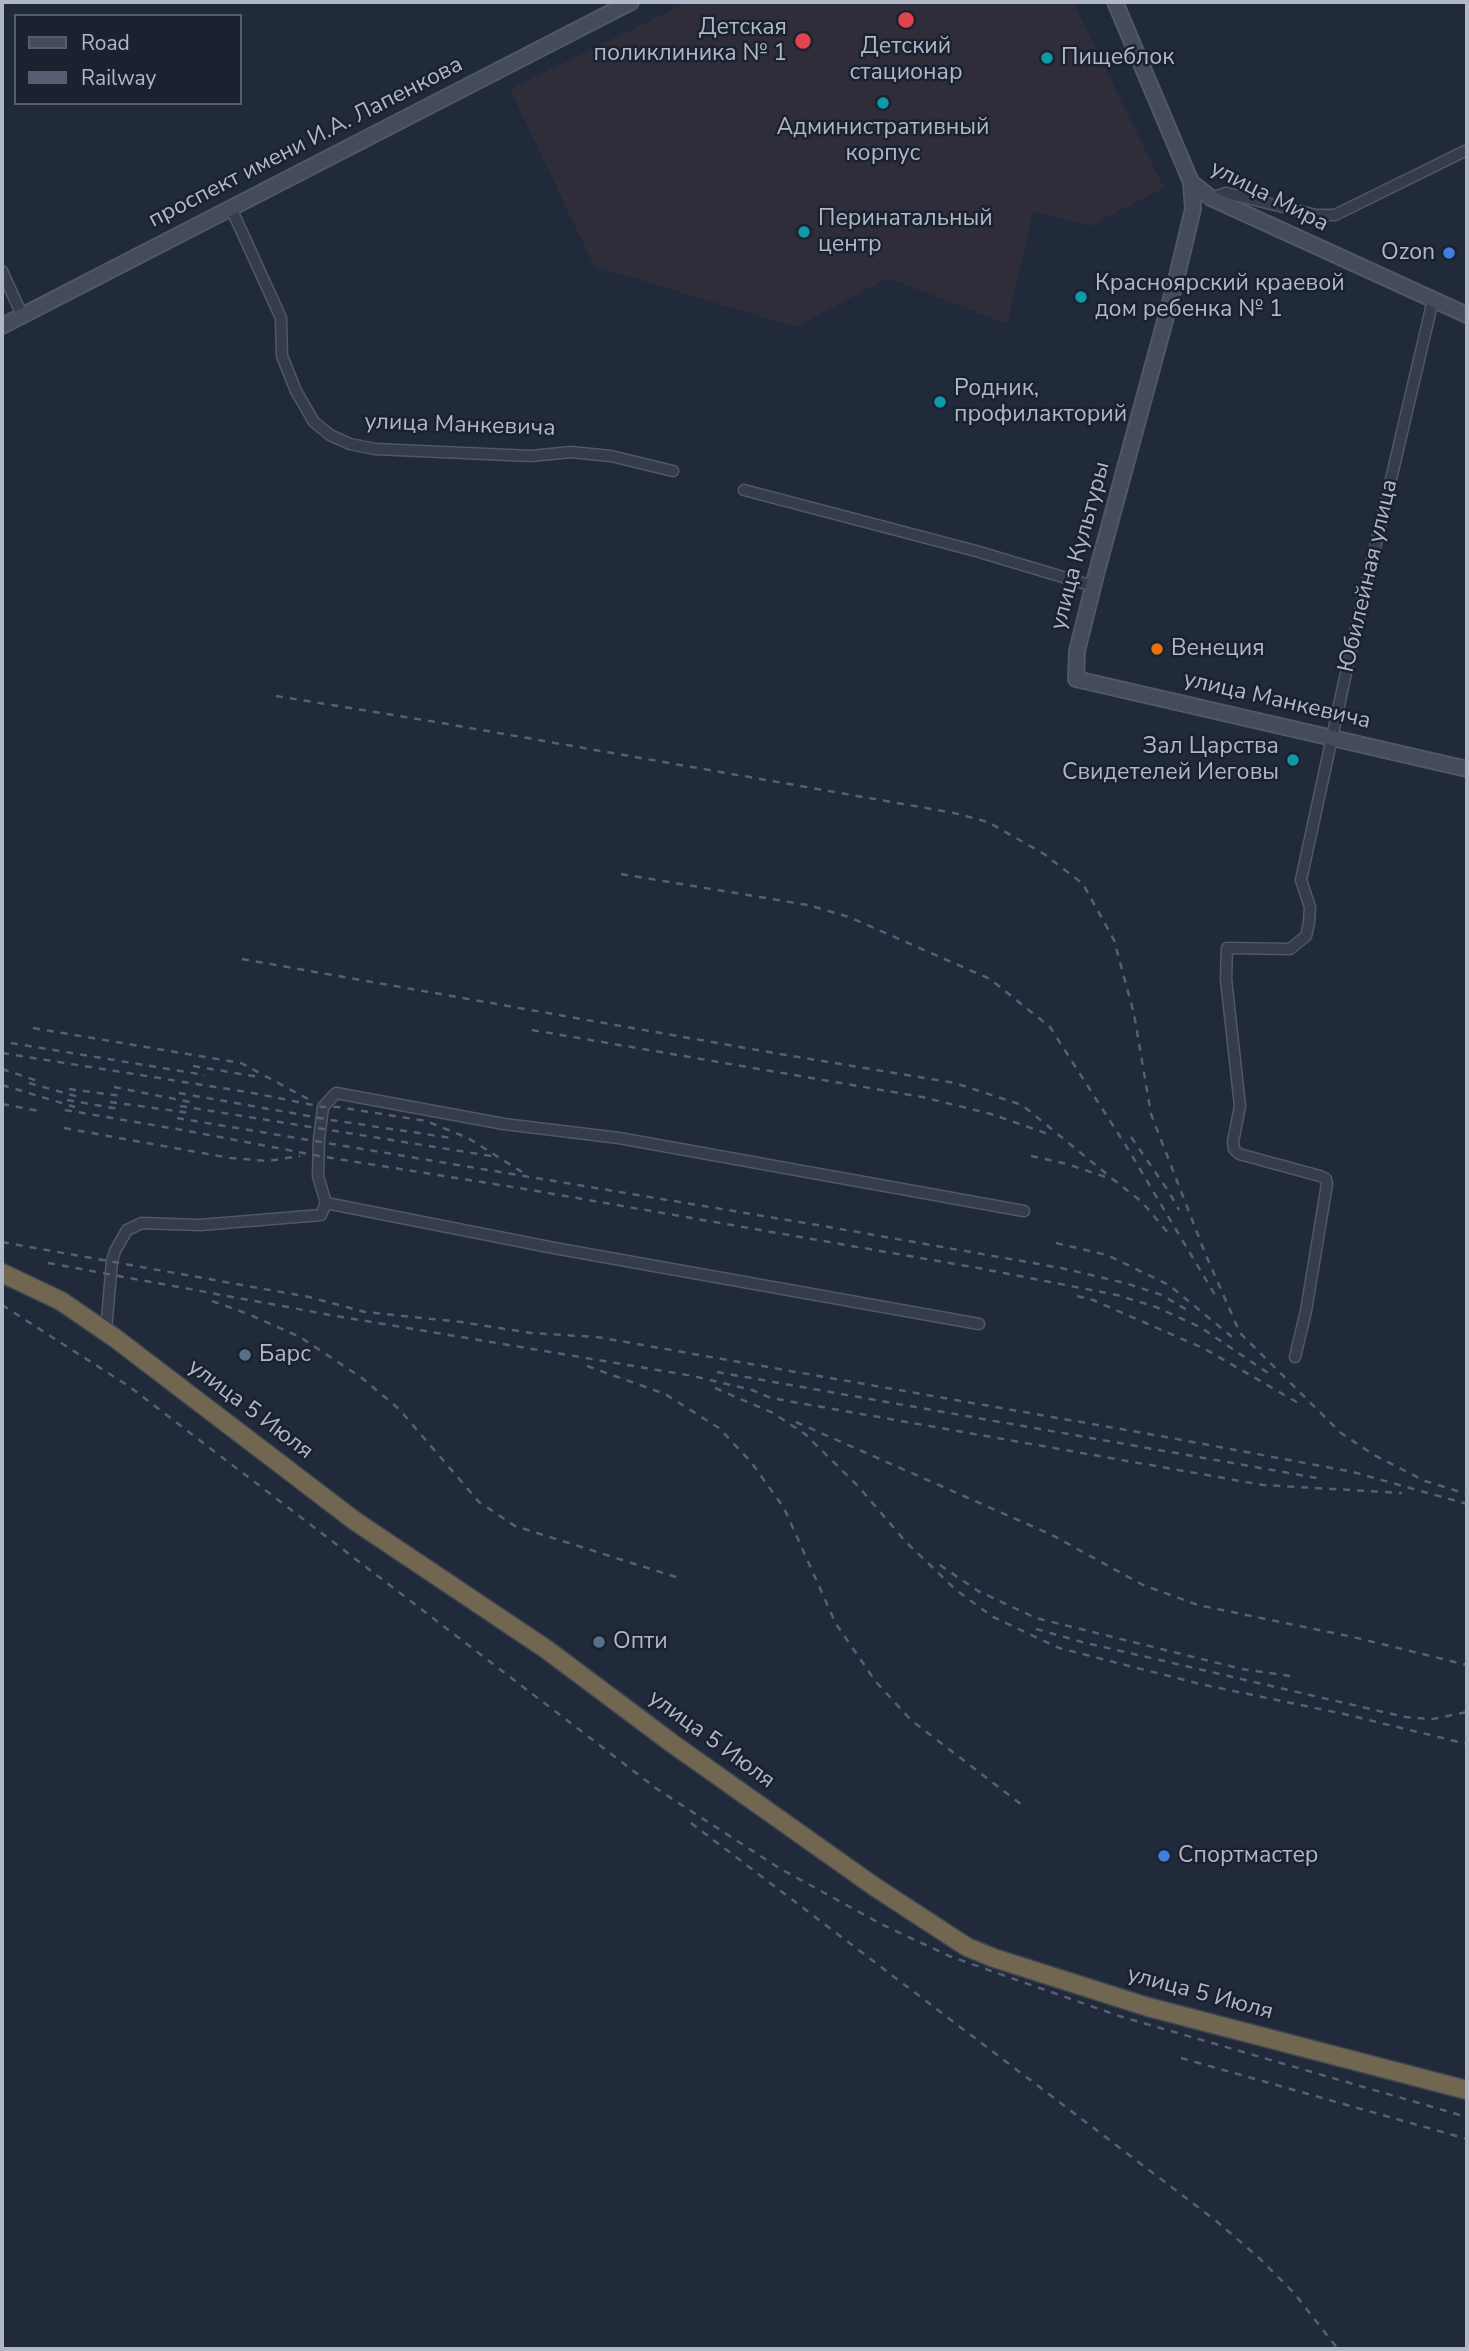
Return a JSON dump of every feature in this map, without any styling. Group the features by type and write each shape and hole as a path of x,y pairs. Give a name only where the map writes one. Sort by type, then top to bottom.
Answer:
{"highway":[{"name":"улица 5 Июля","path":"2,1273 61,1301 106,1331 355,1521 547,1649 673,1744 853,1871 967,1947 1148,2007 1467,2090"}],"street":[{"name":"проспект имени И.А. Лапенкова","path":"2,326 631,2"},
{"name":"улица Мира","path":"1115,2 1191,182 1211,198 1467,315"},
{"path":"1211,198 1226,192 1316,215 1335,215 1467,150"},
{"name":"улица Культуры","path":"1076,679 1077,652 1093,586 1193,209 1191,182"},
{"name":"улица Манкевича","path":"231,208 281,318 282,356 296,391 314,422 330,435 349,444 375,449 531,456 571,452 611,456 673,471"},
{"path":"2,271 22,315"},
{"name":"Юбилейная улица","path":"1295,1357 1306,1311 1327,1184 1326,1179 1239,1154 1234,1149 1240,1106 1226,979 1227,948 1290,949 1306,936 1310,907 1301,880 1433,300"},
{"path":"744,490 976,551 1093,586"},
{"name":"улица Манкевича","path":"1076,679 1467,769"},
{"path":"106,1331 112,1262 127,1230 142,1223 200,1225 321,1215 326,1203 318,1176 323,1107 336,1093 504,1124 619,1138 1024,1210"},
{"path":"326,1203 554,1248 979,1324"}],"shaded area":[{"path":"688,2 1073,2 1164,188 1090,226 1033,212 1007,324 888,278 795,327 594,266 510,89"}],"railway":[{"path":"276,696 954,813 988,822 1044,854 1083,884 1114,940 1134,1014 1151,1114 1205,1253 1240,1333 1341,1433 1374,1455 1425,1481 1467,1494"},
{"path":"621,874 808,905 849,917 990,979 1050,1027 1128,1149 1215,1295"},
{"path":"242,959 955,1083 1022,1105 1114,1180"},
{"path":"33,1028 241,1063 308,1099"},
{"path":"532,1030 922,1097 991,1114 1051,1135"},
{"path":"11,1043 205,1075"},
{"path":"2,1053 253,1093 323,1107 426,1121 468,1138 522,1172"},
{"path":"193,1066 259,1077"},
{"path":"2,1069 38,1081"},
{"path":"29,1083 79,1097"},
{"path":"2,1085 75,1107"},
{"path":"114,1087 190,1102"},
{"path":"69,1089 121,1096"},
{"path":"179,1093 452,1138"},
{"path":"67,1100 119,1109"},
{"path":"110,1102 190,1113"},
{"path":"2,1104 39,1111"},
{"path":"180,1106 491,1156"},
{"path":"65,1110 978,1268 1117,1295 1156,1307 1200,1327 1268,1373"},
{"path":"177,1118 1061,1268 1162,1295 1192,1313"},
{"path":"64,1128 230,1158 268,1161 300,1156"},
{"path":"1131,1137 1179,1210"},
{"path":"1031,1156 1067,1164 1114,1180 1142,1202 1169,1234"},
{"path":"2,1242 309,1297 365,1312 461,1322 531,1333 597,1337 1166,1437 1353,1472 1467,1504"},
{"path":"1056,1243 1107,1255 1169,1285 1232,1337"},
{"path":"48,1263 336,1316 693,1376 752,1390 771,1398 1263,1485 1402,1493"},
{"path":"1077,1296 1093,1300 1205,1349 1300,1404"},
{"path":"212,1301 300,1337 362,1378 399,1409 479,1502 515,1526 676,1577"},
{"path":"2,1305 130,1387 657,1789 779,1868 881,1924 949,1956 1119,2016 1467,2117"},
{"path":"587,1366 665,1394 719,1428 751,1462 784,1508 836,1624 876,1682 911,1720 1022,1805"},
{"path":"717,1372 1323,1479"},
{"path":"715,1388 773,1413 805,1434 858,1486 906,1542 956,1590 993,1617 1059,1648 1200,1684 1344,1714 1467,1744"},
{"path":"796,1422 1052,1535 1143,1585 1198,1605 1353,1637 1467,1665"},
{"path":"940,1565 978,1591 1036,1618 1242,1669 1290,1676"},
{"path":"1036,1629 1405,1717 1433,1719 1467,1712"},
{"path":"691,1823 1215,2220 1294,2293 1338,2349"},
{"path":"1181,2058 1467,2139"}],"place":[{"name":"Детский стационар","path":"906,20"},
{"name":"Детская поликлиника № 1","path":"803,41"},
{"name":"Пищеблок","path":"1047,58"},
{"name":"Административный корпус","path":"883,103"},
{"name":"Перинатальный центр","path":"804,232"},
{"name":"Ozon","path":"1449,253"},
{"name":"Красноярский краевой дом ребенка № 1","path":"1081,297"},
{"name":"Родник, профилакторий","path":"940,402"},
{"name":"Венеция","path":"1157,649"},
{"name":"Зал Царства Свидетелей Иеговы","path":"1293,760"},
{"name":"Барс","path":"245,1355"},
{"name":"Опти","path":"599,1642"},
{"name":"Спортмастер","path":"1164,1856"}]}
